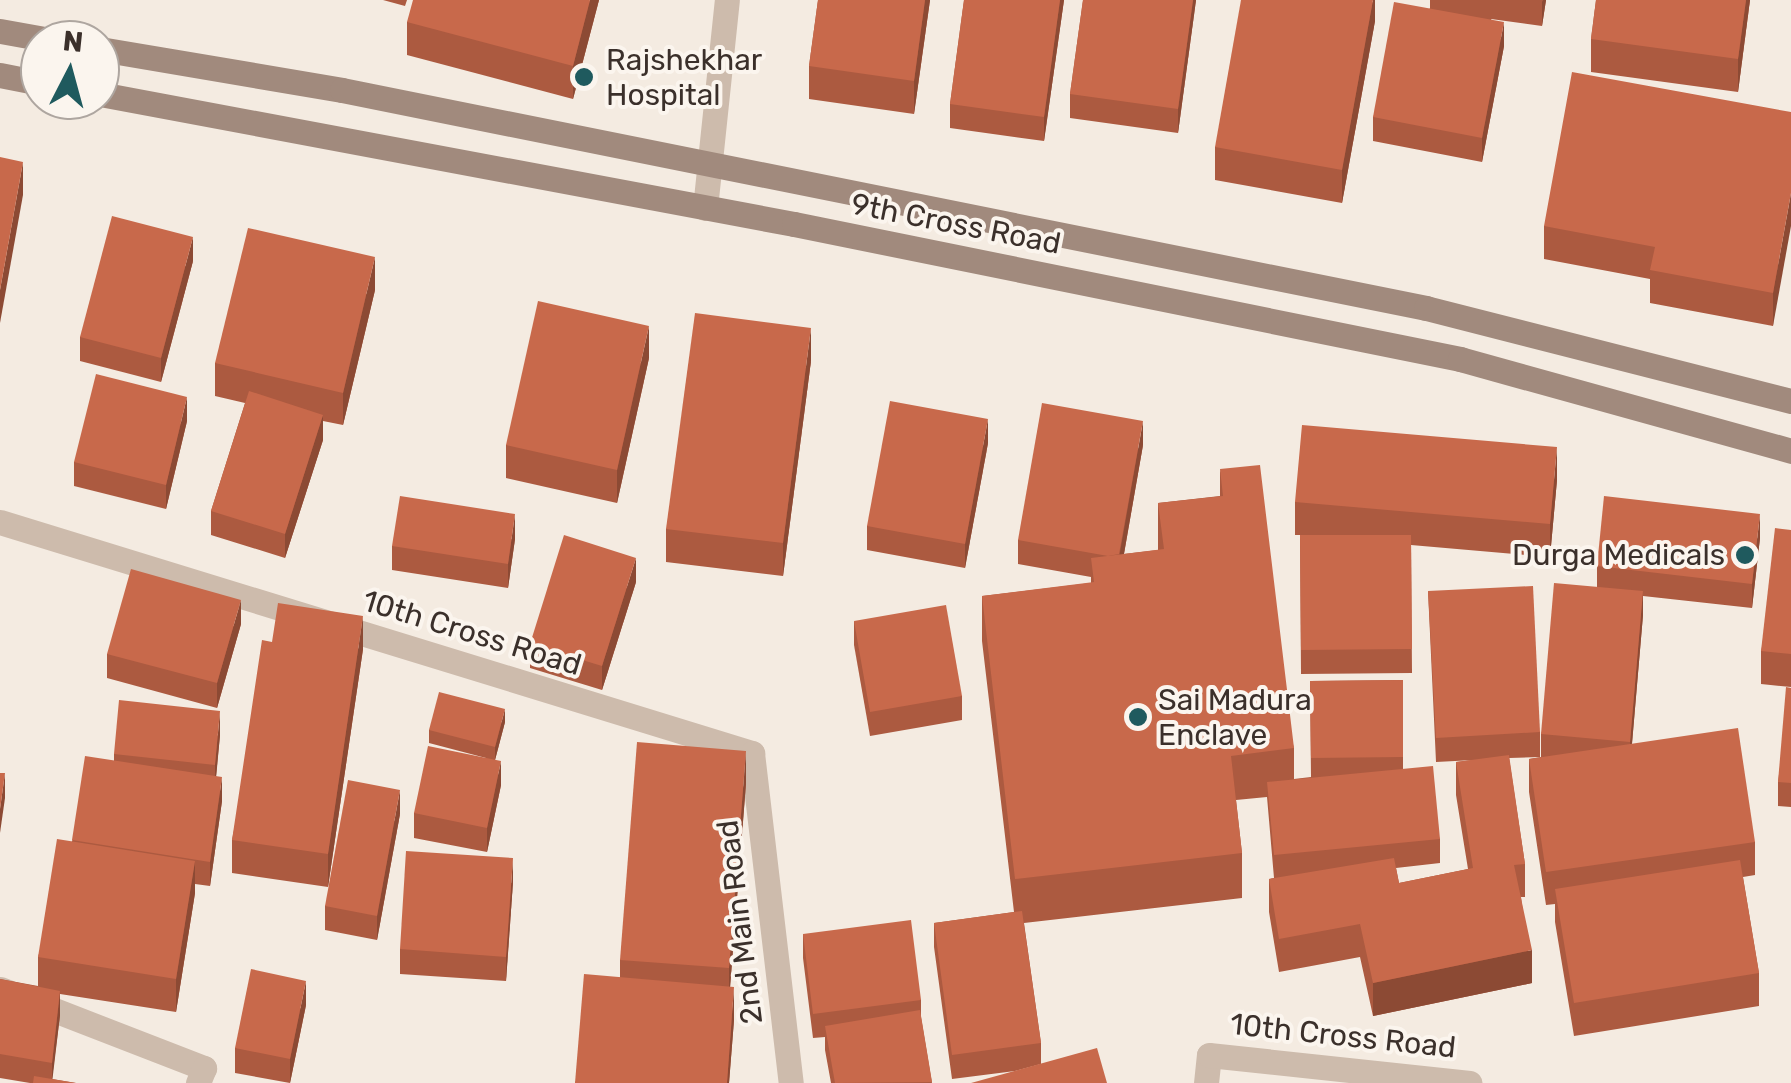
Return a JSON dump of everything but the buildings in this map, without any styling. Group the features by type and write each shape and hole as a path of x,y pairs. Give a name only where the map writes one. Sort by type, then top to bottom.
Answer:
{"main road":[{"name":"9th Cross Road","path":"120,53 709,162 1426,308 1791,401"},
{"name":"9th Cross Road","path":"120,98 704,208 1460,359 1791,451"}],"street":[{"path":"704,208 728,0"},
{"name":"10th Cross Road","path":"0,522 752,753"},
{"name":"2nd Main Road","path":"752,753 791,1083"},
{"path":"0,990 42,1002 201,1076"},
{"name":"10th Cross Road","path":"1206,1083 1209,1054 1470,1083"}],"place":[{"name":"Rajshekhar Hospital","path":"584,77"},
{"name":"Durga Medicals","path":"1745,555"},
{"name":"Sai Madura Enclave","path":"1138,717"}]}
